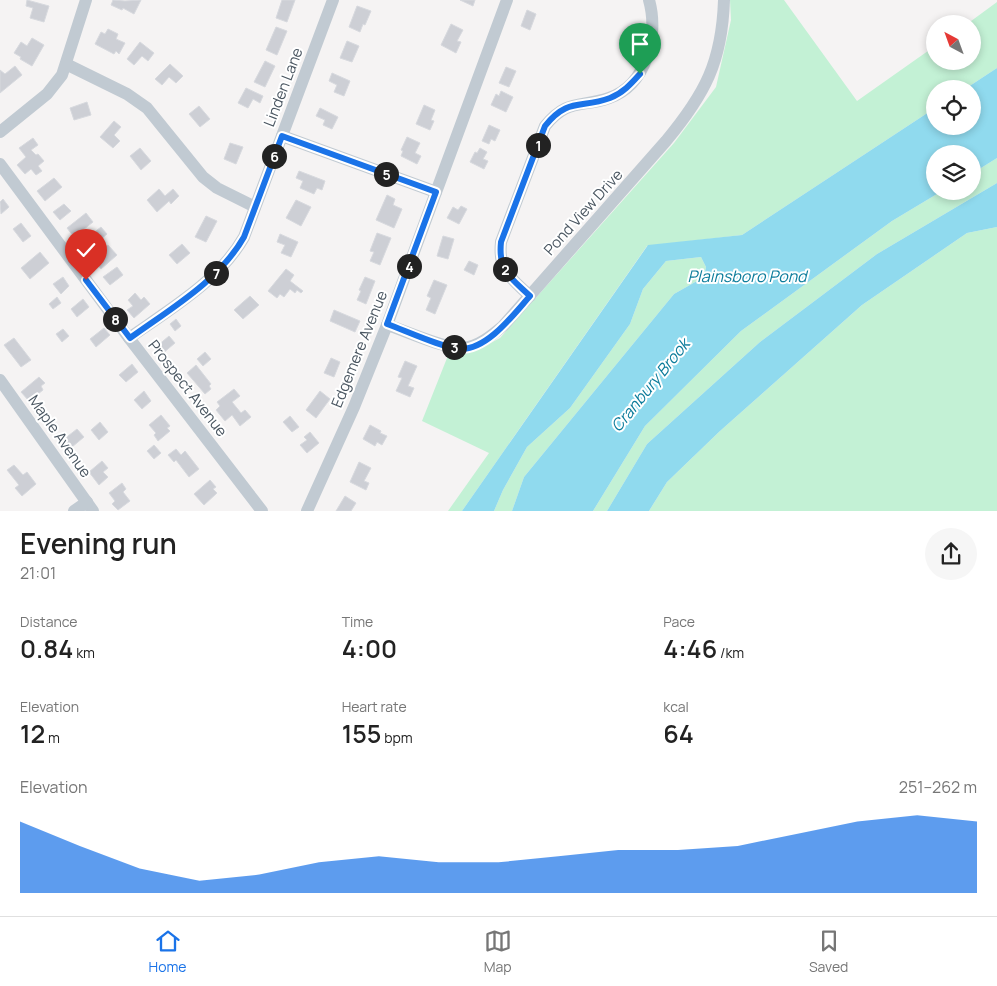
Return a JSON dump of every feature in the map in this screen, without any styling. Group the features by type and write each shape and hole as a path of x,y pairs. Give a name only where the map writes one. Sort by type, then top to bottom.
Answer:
{"street":[{"path":"0,132 47,94 62,75 86,0"},
{"name":"Linden Lane","path":"130,338 220,270 236,252 244,237 333,0"},
{"name":"Edgemere Avenue","path":"307,511 354,407 387,324 507,0"},
{"path":"530,296 509,276 501,263 500,253 501,242 545,126 554,115 569,106 610,98 626,89 640,74 648,57 652,34 652,12 649,0"},
{"name":"Pond View Drive","path":"387,324 461,349 478,344 504,326 690,112 705,85 717,56 723,27 724,0"},
{"path":"66,64 128,94 148,108 203,177 217,188 255,207"},
{"path":"282,136 436,192"},
{"name":"Prospect Avenue","path":"0,164 262,511"},
{"name":"Maple Avenue","path":"0,380 90,507"},
{"path":"74,511 90,507"}],"green space":[{"path":"730,0 784,0 857,101 926,52 926,70 981,70 981,15 979,15 997,2 997,68 979,80 926,80 926,114 742,235 647,246 462,511 448,511 489,453 422,421 449,353 469,352 500,338 674,143 716,87 731,20"},
{"path":"997,158 997,183 981,192 981,168"},
{"path":"927,200 968,200 877,254 760,342 647,444 607,511 593,511 645,426 741,331 892,221"},
{"path":"997,227 997,511 649,511 667,482 720,431 862,305 967,233"},
{"path":"701,257 706,267 704,277 674,294 524,477 512,511 494,511 503,490 527,447 570,408 630,324 643,289 666,261"}],"water":[{"name":"Plainsboro Pond","path":"997,68 997,158 981,168 981,145 926,145 927,200 892,221 741,331 645,426 593,511 512,511 524,477 674,294 704,277 706,267 701,257 666,261 643,289 630,324 570,408 527,447 503,490 494,511 462,511 648,245 742,235 926,114 926,135 981,135 981,80 979,80"},
{"name":"Plainsboro Pond","path":"997,183 997,227 967,233 862,305 720,431 667,482 649,511 607,511 647,444 760,342 877,254 968,200 981,200 981,192"}],"building":[{"path":"27,0 49,6 44,22 30,18 33,8 26,6"},
{"path":"113,0 141,0 134,14 123,8 122,10 111,5"},
{"path":"282,0 295,0 287,22 276,18"},
{"path":"460,0 475,0 473,6"},
{"path":"357,6 371,11 360,32 349,27"},
{"path":"527,10 536,14 530,30 521,26"},
{"path":"451,24 463,30 457,41 461,42 456,53 441,45"},
{"path":"276,27 287,31 277,55 266,50"},
{"path":"108,29 118,34 116,39 125,43 119,54 116,51 114,54 95,44 101,32 105,34"},
{"path":"32,38 44,45 32,66 14,53 21,42 27,46"},
{"path":"347,41 359,46 352,62 340,58"},
{"path":"140,42 154,53 148,61 142,56 134,65 127,59"},
{"path":"265,61 275,66 265,87 254,82"},
{"path":"170,64 183,76 176,83 169,77 162,85 155,79"},
{"path":"15,66 22,75 0,93 0,70 5,74"},
{"path":"506,67 516,71 509,87 499,83"},
{"path":"332,73 350,81 344,96 334,92 337,85 329,81"},
{"path":"246,88 263,96 260,103 253,99 248,108 238,103"},
{"path":"501,91 513,97 506,112 491,105 496,94 499,96"},
{"path":"87,102 91,115 74,120 70,108"},
{"path":"424,105 435,110 431,120 434,121 430,130 416,124"},
{"path":"199,106 210,119 200,127 189,114"},
{"path":"320,108 338,117 332,129 323,125 325,120 316,116"},
{"path":"114,121 121,127 114,135 120,141 113,148 100,137"},
{"path":"489,125 500,130 495,141 491,139 489,144 482,141"},
{"path":"407,137 420,143 415,153 421,156 417,164 401,156 403,151 401,150"},
{"path":"33,138 38,145 31,150 44,161 38,166 42,171 36,175 31,169 25,174 17,165 26,157 19,148"},
{"path":"230,143 243,147 236,164 224,159"},
{"path":"140,148 151,161 141,170 130,156"},
{"path":"480,148 487,152 483,159 488,161 484,169 470,162 475,152 477,153"},
{"path":"299,171 325,181 322,190 317,188 314,194 300,188 303,181 296,178"},
{"path":"54,178 62,187 45,201 37,191"},
{"path":"159,189 165,196 173,189 179,196 171,204 169,201 157,212 147,200"},
{"path":"387,195 395,199 393,205 402,209 394,228 376,220"},
{"path":"3,199 9,207 1,214 0,202"},
{"path":"296,200 311,207 301,226 286,218"},
{"path":"64,204 71,211 60,220 53,212"},
{"path":"461,206 467,209 459,224 447,218 453,207 458,210"},
{"path":"86,213 93,222 74,237 67,228"},
{"path":"206,216 217,221 206,242 195,237"},
{"path":"21,223 31,236 23,242 13,229"},
{"path":"101,227 107,234 85,253 78,245"},
{"path":"377,233 391,238 380,265 370,261 374,252 370,251"},
{"path":"280,234 298,242 291,257 281,253 285,245 277,242"},
{"path":"443,236 454,239 448,259 437,256"},
{"path":"182,244 190,253 177,264 169,255"},
{"path":"108,245 117,255 101,269 92,258"},
{"path":"40,252 49,263 30,279 21,268"},
{"path":"469,261 478,265 474,275 464,270"},
{"path":"117,267 123,275 110,285 103,277"},
{"path":"286,269 294,275 290,281 303,291 301,293 297,290 295,293 290,289 284,297 280,294 277,298 268,291"},
{"path":"63,277 69,286 61,294 53,284"},
{"path":"365,277 375,281 366,304 357,300"},
{"path":"434,280 447,285 435,314 426,310 431,298 427,296"},
{"path":"135,293 141,300 144,297 150,304 134,318 127,310 133,306 128,300"},
{"path":"250,296 259,305 243,319 234,310"},
{"path":"57,297 61,303 53,309 49,304"},
{"path":"83,299 89,307 77,317 71,309"},
{"path":"334,310 360,321 355,332 330,321"},
{"path":"176,319 181,326 175,331 170,324"},
{"path":"104,328 110,335 96,347 90,339"},
{"path":"63,329 69,336 62,342 56,334"},
{"path":"169,336 175,343 162,354 156,347"},
{"path":"14,338 31,360 21,367 4,345"},
{"path":"205,352 211,359 203,366 197,359"},
{"path":"331,358 340,362 334,377 324,373"},
{"path":"405,361 417,366 408,386 414,388 410,397 396,391 402,378 398,377"},
{"path":"132,364 138,372 126,382 119,375"},
{"path":"196,365 211,384 209,386 211,389 205,394 187,373"},
{"path":"39,377 45,383 41,386 43,390 29,401 21,392"},
{"path":"234,389 240,396 232,402 241,413 245,410 251,417 240,426 232,415 225,421 216,410 220,406 217,402"},
{"path":"144,391 151,401 142,409 134,400"},
{"path":"320,391 330,399 316,418 306,410"},
{"path":"161,415 170,426 167,428 170,431 158,441 154,435 156,433 149,425"},
{"path":"290,416 299,427 292,432 283,422"},
{"path":"100,422 108,432 99,440 91,430"},
{"path":"370,425 387,436 382,445 377,442 375,446 363,439"},
{"path":"77,429 84,437 66,452 59,443"},
{"path":"310,432 319,443 307,453 300,445 307,440 304,437"},
{"path":"154,445 161,453 154,459 147,451"},
{"path":"176,449 181,455 185,451 199,469 189,477 176,460 174,462 168,455"},
{"path":"102,461 108,468 103,472 108,477 99,485 89,472"},
{"path":"359,462 371,468 364,481 369,483 366,490 350,482"},
{"path":"14,465 23,475 27,472 36,484 22,496 15,488 19,485 7,470"},
{"path":"210,480 216,487 213,489 217,493 204,505 194,494"},
{"path":"122,483 126,489 123,492 130,501 118,510 112,504 115,501 109,493"},
{"path":"345,496 356,503 351,511 336,511"}],"route":[{"path":"86,280 130,338 220,270 236,252 244,237 282,136 436,192 387,324 461,349 478,344 504,326 530,296 509,276 501,263 500,253 501,242 545,126 554,115 569,106 610,98 626,89 640,74"}],"water label":[{"name":"Cranbury Brook","path":"650,385"}]}
